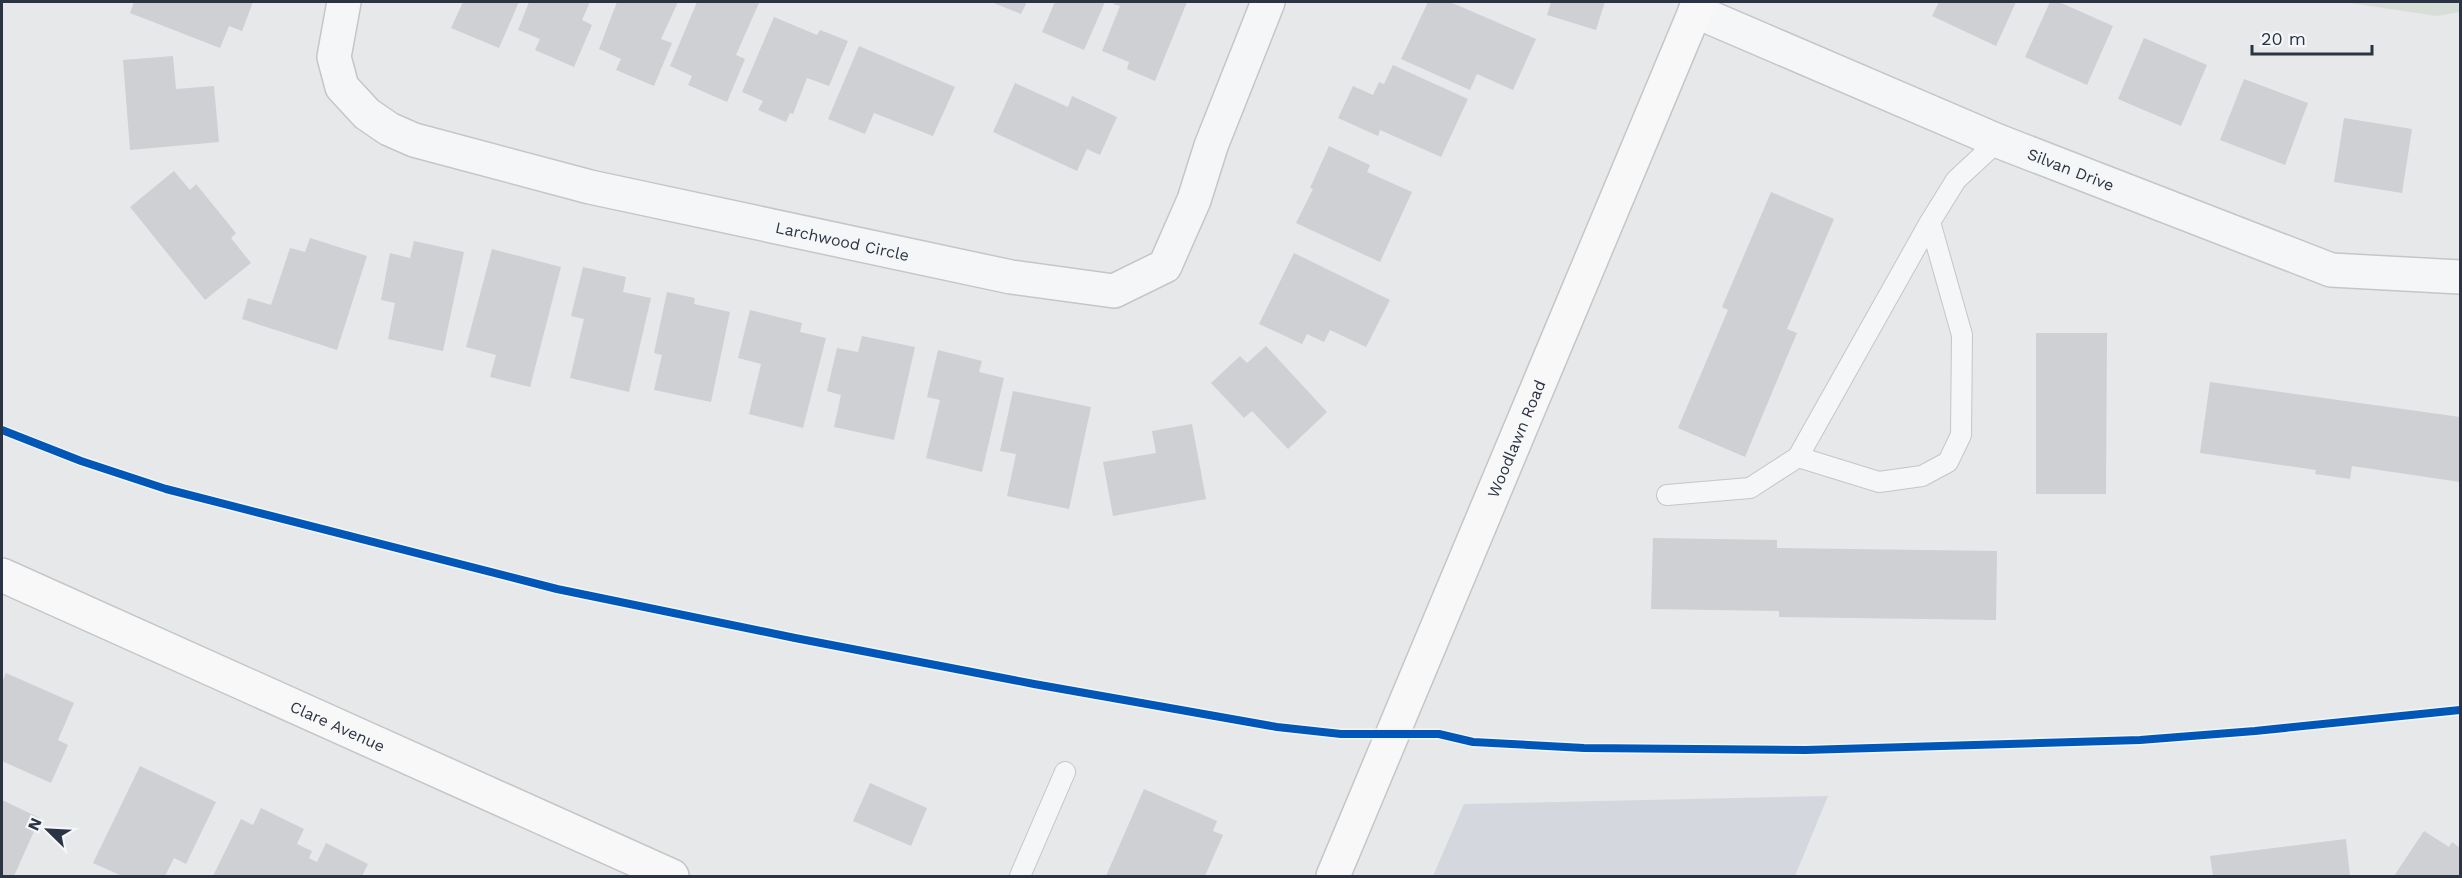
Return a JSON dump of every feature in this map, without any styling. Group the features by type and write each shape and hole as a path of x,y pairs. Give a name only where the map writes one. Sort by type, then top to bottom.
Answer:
{"main road":[{"name":"Woodlawn Road","path":"1333,876 1697,6"},
{"name":"Clare Avenue","path":"2,575 672,876"}],"street":[{"name":"Larchwood Circle","path":"344,2 334,57 342,87 367,114 389,129 414,140 590,187 987,272 1114,291 1165,266 1194,200 1211,147 1268,2"},
{"name":"Silvan Drive","path":"1697,6 1998,141 2331,270 2460,277"}],"lane":[{"path":"1667,495 1750,488 1798,457 1956,180 1998,141"},
{"path":"1798,457 1879,482 1922,476 1948,462 1961,435 1962,335 1930,222"},
{"path":"1020,876 1065,772"}],"shaded area":[{"path":"2343,2 2460,2 2460,12 2437,16"},
{"path":"1828,796 1795,876 1433,876 1464,804"}],"building":[{"path":"134,2 253,2 242,31 229,26 220,48 130,13"},
{"path":"463,2 519,2 499,48 451,28"},
{"path":"529,2 590,2 582,20 592,25 574,67 535,50 540,39 518,30"},
{"path":"617,2 678,2 661,39 672,43 654,86 616,70 621,59 599,49"},
{"path":"697,2 759,3 736,55 745,59 727,102 688,85 692,76 670,66"},
{"path":"991,2 1027,2 1021,14"},
{"path":"1055,2 1105,2 1084,50 1042,32"},
{"path":"1114,2 1187,2 1155,81 1127,69 1129,62 1102,51 1120,6 1113,4"},
{"path":"1428,2 1450,2 1536,39 1513,90 1477,74 1470,90 1401,59"},
{"path":"1551,2 1605,2 1596,30 1547,15"},
{"path":"1939,2 2016,2 1996,46 1932,16"},
{"path":"2050,2 2059,2 2113,26 2087,85 2025,57"},
{"path":"774,17 817,35 820,30 848,41 829,86 807,78 793,114 790,113 786,122 758,110 763,101 742,92"},
{"path":"2144,38 2207,65 2181,126 2118,99"},
{"path":"859,46 955,87 933,136 874,113 865,134 828,119"},
{"path":"173,56 176,89 214,86 219,142 130,150 123,60"},
{"path":"1393,65 1468,99 1441,157 1380,130 1378,136 1338,118 1353,86 1373,95 1379,82 1384,84"},
{"path":"2244,79 2308,103 2285,165 2220,140"},
{"path":"1015,83 1068,107 1072,96 1117,117 1100,155 1087,149 1077,171 993,132"},
{"path":"2344,118 2412,129 2402,193 2334,182"},
{"path":"1329,146 1370,165 1367,172 1412,192 1380,262 1296,223 1313,189 1310,188"},
{"path":"174,171 190,190 196,184 236,233 231,238 251,263 205,300 130,207"},
{"path":"1771,192 1834,219 1787,329 1797,333 1745,457 1678,428 1728,310 1722,307"},
{"path":"310,238 367,256 337,350 242,319 248,298 271,305 290,248 305,252"},
{"path":"414,241 464,252 443,351 388,339 395,303 381,300 390,253 410,258"},
{"path":"492,249 561,267 530,387 490,377 496,355 466,347"},
{"path":"1294,253 1390,300 1366,347 1330,330 1324,342 1307,334 1302,344 1259,324"},
{"path":"583,267 626,277 623,292 651,298 629,392 570,378 584,319 571,316"},
{"path":"667,292 695,298 694,304 730,312 711,402 654,390 662,355 654,353"},
{"path":"750,310 802,323 800,332 826,338 803,428 749,414 761,364 738,358"},
{"path":"2036,333 2107,333 2106,494 2036,494"},
{"path":"862,336 915,347 894,440 834,427 841,395 827,391 837,348 858,352"},
{"path":"1266,346 1327,412 1288,449 1252,411 1244,418 1211,383 1240,356 1247,363"},
{"path":"938,350 982,361 979,372 1004,378 982,472 926,458 940,400 927,397"},
{"path":"2210,382 2460,417 2460,482 2352,466 2350,479 2315,474 2316,470 2200,453"},
{"path":"1013,391 1091,407 1069,509 1007,496 1016,454 1000,451"},
{"path":"1192,424 1206,499 1113,516 1103,462 1156,453 1152,431"},
{"path":"1653,538 1777,540 1777,548 1997,551 1996,620 1779,617 1779,611 1651,609"},
{"path":"6,673 74,703 58,740 68,745 51,783 2,761 2,682"},
{"path":"140,766 216,802 186,864 174,858 165,876 122,876 93,863"},
{"path":"870,783 927,808 911,846 853,821"},
{"path":"1144,789 1217,821 1213,831 1223,835 1205,876 1106,876"},
{"path":"2,800 40,818 14,876 2,876"},
{"path":"261,808 304,829 297,844 312,851 309,858 317,862 326,843 368,864 362,876 213,876 241,819 253,825"},
{"path":"2424,831 2449,847 2452,842 2460,848 2460,876 2394,876"},
{"path":"2346,839 2350,876 2213,876 2210,856"}],"cycle path":[{"path":"2,430 81,461 166,489 557,589 1034,684 1277,727 1341,734 1439,734 1473,742 1584,748 1805,750 2140,740 2460,710"}]}
